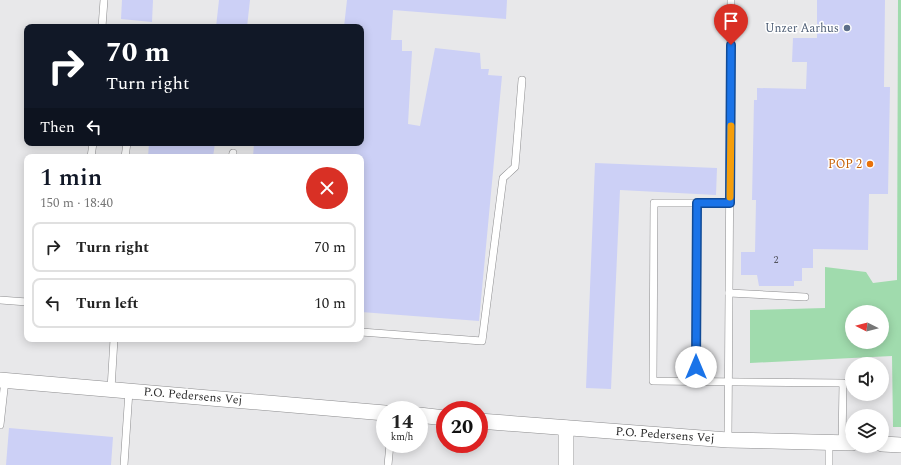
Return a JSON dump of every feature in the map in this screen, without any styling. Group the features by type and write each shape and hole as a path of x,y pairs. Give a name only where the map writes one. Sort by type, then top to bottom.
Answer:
{"street":[{"name":"P.O. Pedersens Vej","path":"2,380 376,412"},
{"name":"P.O. Pedersens Vej","path":"488,422 728,440 841,443"},
{"path":"566,428 566,465"},
{"path":"889,444 901,445"}],"lane":[{"path":"102,24 104,0"},
{"path":"728,440 732,0"},
{"path":"364,332 482,341 503,178 515,167 522,80"},
{"path":"730,203 654,203 653,381 843,383 841,443 829,465"},
{"path":"696,382 697,203"},
{"path":"729,293 805,297"},
{"path":"0,300 24,302"},
{"path":"110,389 114,342"},
{"path":"0,425 2,380"},
{"path":"124,465 129,391"},
{"path":"388,465 389,453"}],"green space":[{"path":"898,0 901,0 901,427 893,427 892,356 845,357 845,358 750,363 750,310 825,308 825,267 866,272 873,283 897,280"}],"building":[{"path":"122,0 153,0 152,22 121,19"},
{"path":"219,0 250,0 247,24 216,24"},
{"path":"347,0 507,0 506,19 393,10 391,40 402,40 402,51 412,51 408,124 420,126 435,48 480,53 481,69 489,69 488,75 502,76 479,321 364,312 364,154 253,154 254,146 364,146 364,24 344,24"},
{"name":"POP 2","path":"817,0 885,0 884,87 890,87 888,194 869,194 868,250 813,249 813,268 802,268 802,281 794,281 794,286 759,286 757,275 741,275 741,252 755,252 756,200 752,200 754,100 757,100 757,88 806,89 807,62 792,62 793,38 817,38"},
{"path":"149,146 215,146 213,154 148,154"},
{"path":"595,163 717,168 716,195 620,190 611,389 586,388"},
{"path":"9,428 113,437 111,465 6,465"}],"slow traffic":[{"path":"730,197 731,126"}],"place":[{"name":"Unzer Aarhus","path":"847,28"},
{"name":"POP 2","path":"870,164"}],"route":[{"path":"696,367 697,203 730,203 731,45"}]}
